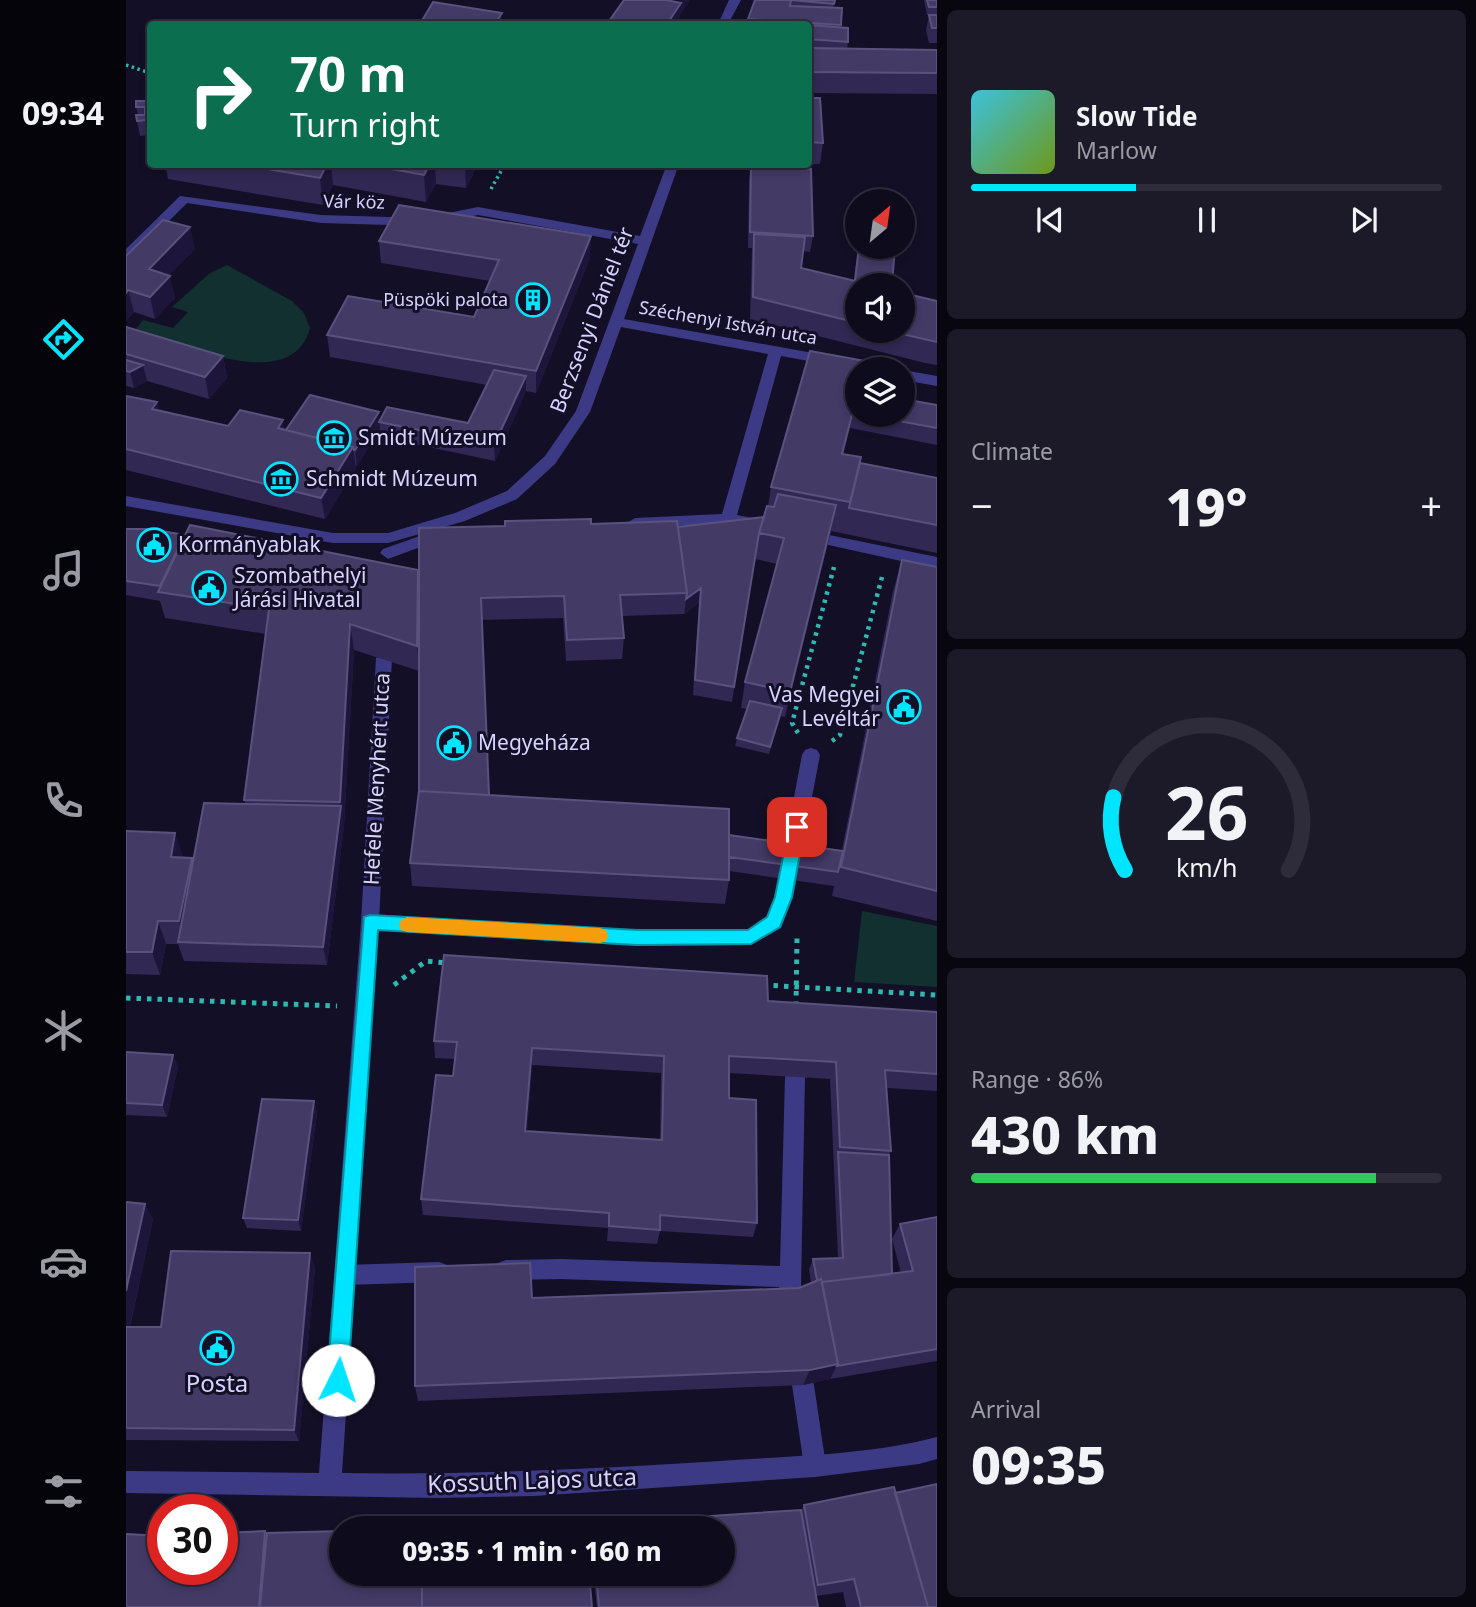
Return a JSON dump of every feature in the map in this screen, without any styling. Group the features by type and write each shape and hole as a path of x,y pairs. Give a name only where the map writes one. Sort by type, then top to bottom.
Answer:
{"street":[{"path":"724,21 735,0"},
{"name":"Berzsenyi Dániel tér","path":"388,552 512,495 550,460 583,412 672,168"},
{"name":"Vár köz","path":"126,256 184,199 321,219 423,222 478,212 644,241"},
{"name":"Széchenyi István utca","path":"617,322 845,364"},
{"path":"728,519 776,351"},
{"path":"915,377 937,381"},
{"path":"126,501 333,538 388,552 445,531 472,530"},
{"path":"620,524 728,519 771,527"},
{"path":"835,541 937,562"},
{"name":"Hefele Menyhért utca","path":"330,1485 370,922 384,658"},
{"path":"370,922 663,938 751,937 774,922 784,897 811,755"},
{"path":"792,1305 789,1277 795,1077"},
{"path":"480,1271 561,1269 789,1277"},
{"path":"345,1275 453,1272"},
{"path":"803,1385 815,1465"},
{"name":"Kossuth Lajos utca","path":"126,1482 534,1484 815,1465 919,1453 937,1448"}],"path":[{"path":"126,65 147,72"},
{"path":"835,541 792,723 811,755 840,735 888,552"},
{"path":"774,922 797,935 796,1009"},
{"path":"426,961 453,963"},
{"path":"755,984 937,995"},
{"path":"126,998 363,1007"}],"green space":[{"path":"227,265 292,301 304,313 310,328 299,348 281,359 258,362 232,360 136,329 143,320 173,328 188,312 172,307 210,273"},
{"path":"862,911 937,926 937,987 854,982"}],"building":[{"path":"624,0 666,0 681,3 669,21 609,21"},
{"path":"755,0 791,0 790,6 842,8 841,25 812,23 812,21 748,19"},
{"path":"791,0 835,0 834,4"},
{"path":"927,0 937,0 937,7 929,7"},
{"path":"433,2 502,13 497,21 422,21"},
{"path":"929,15 937,15 937,28 932,28"},
{"path":"812,25 848,28 848,42 812,39"},
{"path":"812,48 937,50 937,73 812,72"},
{"path":"147,98 147,123 146,120 137,121 136,115 145,115 145,107 136,107 136,101 146,101"},
{"path":"812,98 820,98 823,143 812,142"},
{"path":"261,168 325,168 320,178"},
{"path":"385,168 428,168 424,175"},
{"path":"751,168 811,169 813,236 750,232"},
{"name":"Püspöki palota","path":"399,205 591,236 536,371 327,335 348,296 474,317 499,260 379,241"},
{"path":"163,220 190,227 149,269 170,276 150,297 128,290 126,293 126,256"},
{"path":"754,234 805,237 801,268 845,279 845,320 753,297"},
{"path":"858,259 894,259 893,273 856,273"},
{"path":"915,296 937,301 937,342 915,337"},
{"path":"126,327 223,356 205,377 126,354"},
{"path":"810,351 845,357 845,427 849,427 842,454 861,457 850,502 771,487"},
{"path":"126,360 143,365 130,372 126,371"},
{"path":"494,370 526,376 494,445 379,422 387,407 468,423"},
{"path":"310,395 379,412 355,450 353,447 286,430"},
{"path":"126,396 157,402 152,409 228,426 240,410 283,420 278,428 353,447 321,498 126,449"},
{"path":"915,401 937,405 937,428 915,424"},
{"path":"860,463 937,478 937,525 849,508"},
{"path":"778,494 836,505 790,692 745,682 784,538 759,533 767,506 774,507"},
{"path":"764,517 759,533 734,687 695,680 701,588 686,599 678,527"},
{"name":"Megyeháza","path":"591,519 591,524 677,521 687,593 620,595 624,638 567,640 564,596 481,598 489,795 419,791 419,528 505,526 505,521"},
{"path":"190,525 418,570 417,646 350,624 340,802 244,800 269,609 158,592"},
{"path":"126,529 150,529 185,535 160,586 126,581"},
{"name":"Vas Megyei Levéltár","path":"902,560 937,567 937,891 841,867"},
{"path":"750,701 782,708 770,747 737,738"},
{"path":"419,791 729,809 729,880 410,863"},
{"path":"204,803 341,806 323,947 178,942"},
{"path":"126,831 175,833 171,857 192,858 179,921 158,921 152,952 126,952"},
{"path":"729,835 843,851 838,872 729,857"},
{"path":"444,955 767,976 768,1001 937,1012 937,1074 885,1070 891,1151 840,1147 836,1062 729,1056 729,1098 756,1100 757,1223 660,1215 660,1230 609,1226 609,1213 421,1199 436,1075 453,1076 457,1042 434,1041","holes":["532,1048 664,1056 662,1140 525,1131"]},
{"path":"126,1052 173,1055 162,1105 126,1103"},
{"path":"262,1099 314,1101 298,1220 243,1218"},
{"path":"838,1152 889,1155 892,1274 822,1282 821,1279 817,1280 813,1259 843,1258"},
{"path":"126,1202 145,1204 126,1291"},
{"path":"937,1217 937,1349 837,1366 822,1282 913,1271 900,1224"},
{"name":"Posta","path":"171,1251 310,1253 294,1430 126,1428 126,1327 161,1327"},
{"path":"530,1263 532,1298 799,1288 821,1279 838,1364 810,1370 415,1386 415,1267"},
{"path":"937,1484 937,1607 928,1607 895,1493"},
{"path":"894,1487 928,1607 861,1607 854,1579 818,1585 804,1505"},
{"path":"801,1510 818,1607 599,1607 597,1586 735,1586 735,1516 711,1516"},
{"path":"265,1531 259,1607 126,1607 126,1534 147,1535 147,1585 238,1585 238,1532"},
{"path":"329,1531 329,1586 422,1586 422,1607 260,1607 267,1533"},
{"path":"422,1586 590,1586 592,1607 422,1607"}],"slow traffic":[{"path":"407,925 600,936"}],"place":[{"name":"Püspöki palota","path":"533,300"},
{"name":"Smidt Múzeum","path":"334,438"},
{"name":"Schmidt Múzeum","path":"281,479"},
{"name":"Kormányablak","path":"154,545"},
{"name":"Szombathelyi Járási Hivatal","path":"209,588"},
{"name":"Vas Megyei Levéltár","path":"904,707"},
{"name":"Megyeháza","path":"454,743"},
{"name":"Posta","path":"217,1348"}],"route":[{"path":"338,1380 370,922 637,938 751,937 774,922 784,897 797,827"}]}
